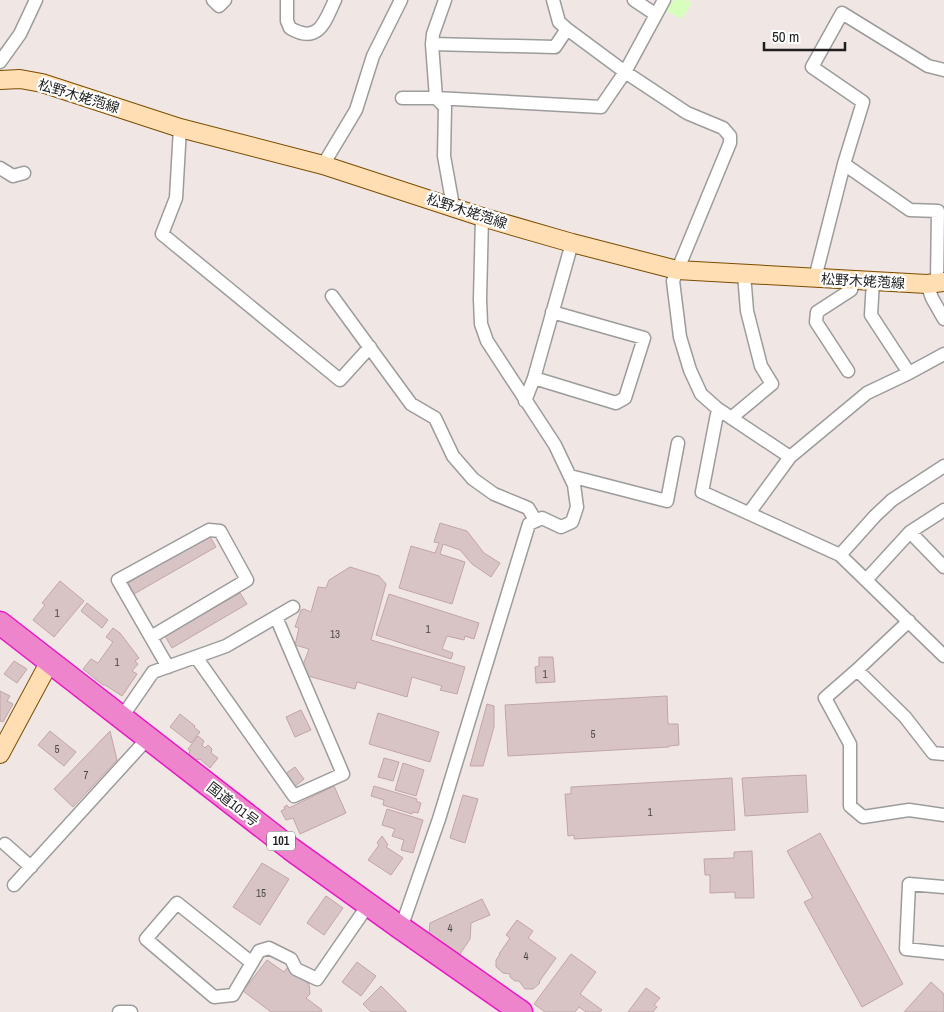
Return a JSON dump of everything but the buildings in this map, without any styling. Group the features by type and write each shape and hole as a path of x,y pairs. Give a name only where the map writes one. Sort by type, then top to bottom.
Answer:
{"highway":[{"name":"国道101号","path":"0,623 292,849 520,1012"}],"main road":[{"name":"松野木姥萢線","path":"0,80 20,79 42,83 180,128 323,165 572,243 677,270 873,281 936,282"},
{"path":"0,754 50,661"}],"street":[{"path":"0,62 20,34 36,0"},
{"path":"213,0 219,6 225,0"},
{"path":"287,0 287,21 290,28 306,35 316,32 321,28 335,0"},
{"path":"323,165 356,110 373,56 401,0"},
{"path":"445,0 433,34 432,44 436,98 445,107 444,156 453,206"},
{"path":"553,0 559,22 567,29 625,72 687,113 723,128 730,136 730,143 673,281 680,337 690,370 701,394 718,409 790,457"},
{"path":"634,0 655,14"},
{"path":"402,98 436,98 601,107 625,72 664,0"},
{"path":"815,278 844,164 864,102 812,67 842,13 928,66 944,70"},
{"path":"432,44 555,47 567,29"},
{"path":"180,128 176,198 162,234 340,380 370,347"},
{"path":"844,164 910,210 938,211 936,282 932,298 944,319"},
{"path":"0,168 13,176 24,173"},
{"path":"401,928 438,819 529,524 542,518 561,527 572,522 577,508 574,485 555,445 488,341 481,324 482,216"},
{"path":"525,401 534,378 572,243"},
{"path":"731,418 772,384 761,366 747,311 744,274"},
{"path":"848,371 816,322 817,312 851,290 853,280"},
{"path":"873,281 872,315 909,373"},
{"path":"332,296 411,404 435,418 453,456 473,479 494,494 528,508 536,520"},
{"path":"534,378 616,403 625,398 644,338 552,312"},
{"path":"748,513 790,457 866,393 944,354"},
{"path":"718,409 702,492 840,555 944,656"},
{"path":"570,476 667,501 678,443"},
{"path":"840,555 881,510 944,466"},
{"path":"866,580 910,532 944,510"},
{"path":"151,637 247,580 220,531 209,530 118,580 168,667"},
{"path":"910,532 944,567"},
{"path":"122,718 154,672 226,646 293,607"},
{"path":"196,657 294,796 343,774 276,617"},
{"path":"909,621 825,698 850,744 850,806 862,817 909,810 944,815"},
{"path":"857,670 905,717 933,753 944,754"},
{"path":"14,885 148,738"},
{"path":"5,844 31,866"},
{"path":"944,887 909,884 906,949 944,953"},
{"path":"252,963 177,903 146,939 214,997 233,995 252,963 259,951 269,948 291,959 296,969 316,979 368,905"},
{"path":"119,1012 132,1012"}],"green space":[{"path":"674,0 692,2 682,19 664,10"}]}
